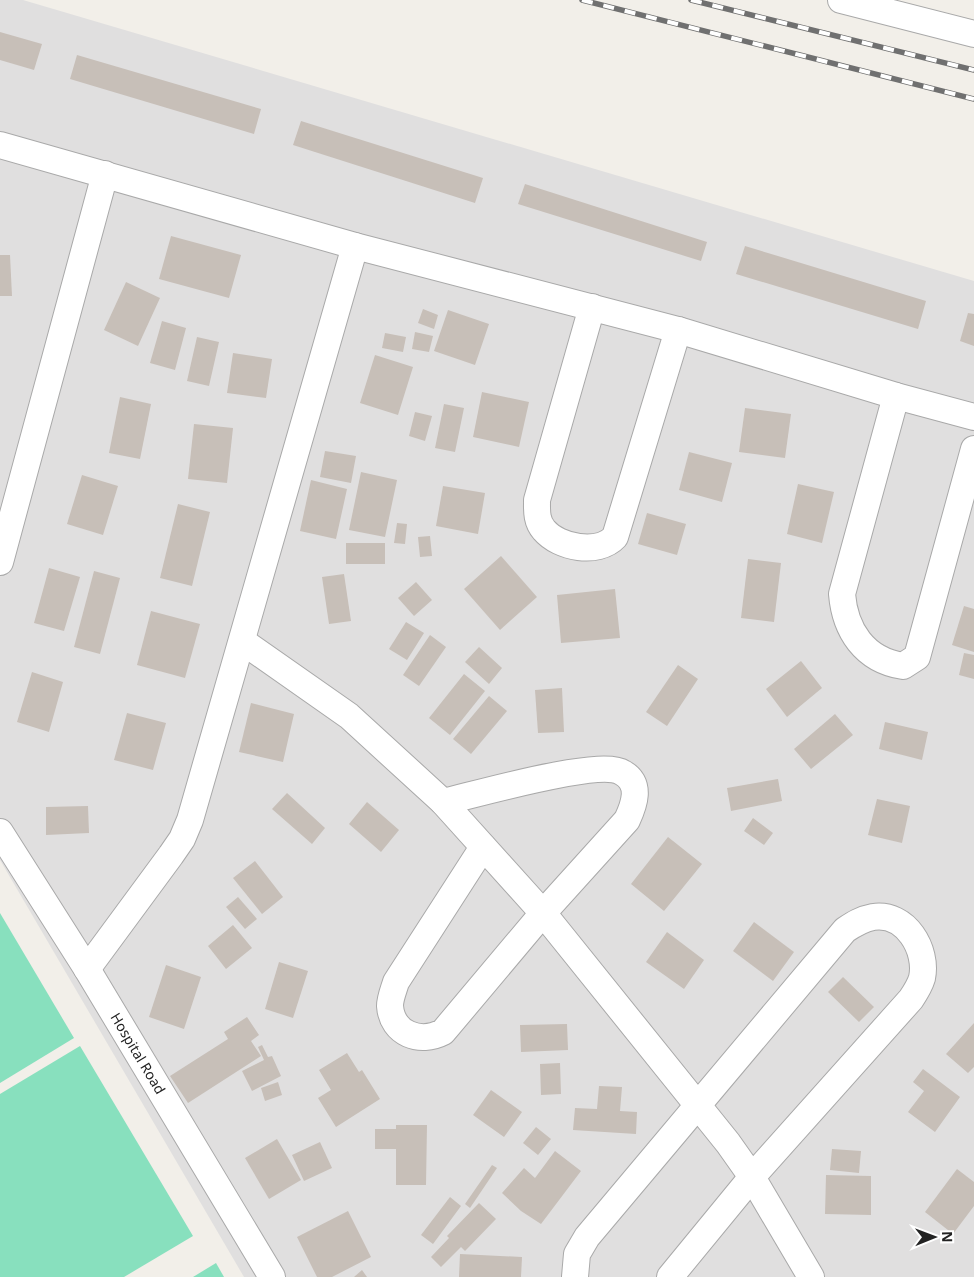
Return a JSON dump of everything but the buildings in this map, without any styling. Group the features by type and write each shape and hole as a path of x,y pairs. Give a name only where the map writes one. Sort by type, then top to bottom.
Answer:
{"street":[{"path":"841,0 974,34"},
{"path":"0,145 355,246 678,330 896,396 974,417"},
{"path":"0,562 105,174"},
{"path":"87,968 182,839 190,820 355,246"},
{"path":"592,307 537,500 537,515 542,529 553,538 567,544 598,548 609,544 615,537 678,330"},
{"path":"896,396 842,594 848,626 868,650 883,661 902,666 917,656 974,449"},
{"path":"242,641 349,716 443,802 543,913 699,1104 752,1177 811,1277"},
{"path":"443,802 580,771 608,768 623,772 634,784 635,803 626,820 543,913 443,1032 432,1038 416,1037 402,1030 392,1019 390,1003 396,982 482,847"},
{"name":"Hospital Road","path":"0,832 87,968 272,1277"},
{"path":"574,1277 578,1254 587,1237 845,930 857,922 875,917 894,920 908,930 919,945 923,962 922,979 911,999 752,1177 670,1277"}],"shaded area":[{"path":"0,0 23,0 974,281 974,1277 244,1277 0,860"}],"green space":[{"path":"0,913 74,1038 0,1083"},
{"path":"80,1046 193,1236 124,1277 0,1277 0,1094"},
{"path":"216,1263 224,1277 193,1277"}],"railway":[{"path":"582,0 974,99"},
{"path":"691,0 974,70"}]}
